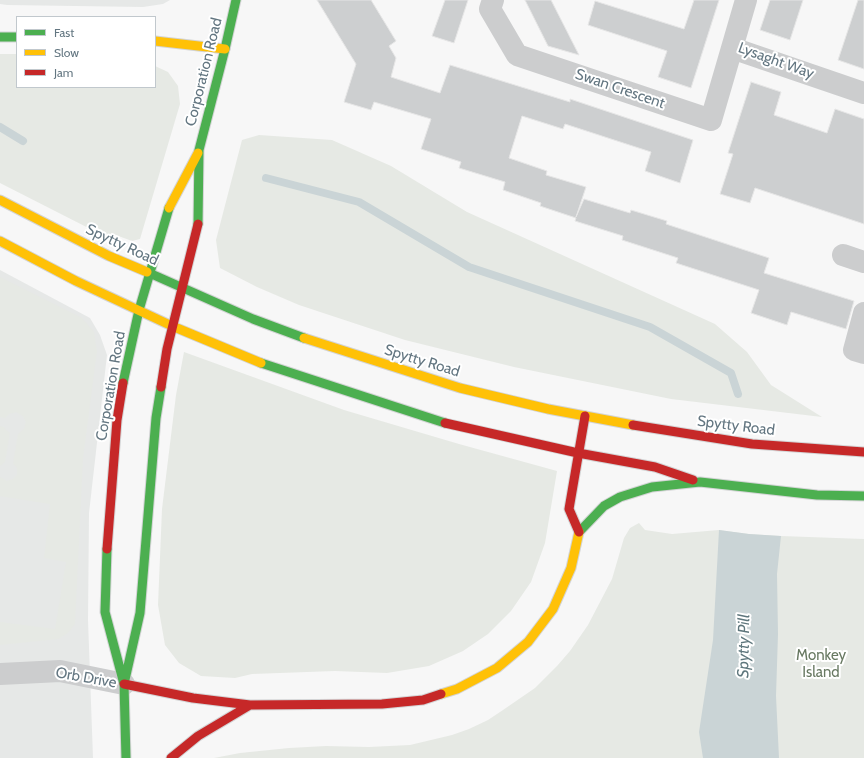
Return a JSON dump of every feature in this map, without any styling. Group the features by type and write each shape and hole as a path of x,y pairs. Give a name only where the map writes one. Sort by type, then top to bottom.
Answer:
{"main road":[{"name":"Corporation Road","path":"124,684 140,613 156,418 167,349 198,223 199,150 236,0"},
{"path":"0,37 16,37"},
{"path":"156,41 225,48"},
{"name":"Corporation Road","path":"126,758 124,684 105,612 106,557 117,420 124,378 139,310 170,204 199,150"},
{"name":"Spytty Road","path":"0,200 109,256 253,319 335,348 460,388 586,416 660,430 752,444 864,452"},
{"path":"0,241 76,281 172,326 247,358 301,377 452,425 578,453 654,467 700,482 817,495 864,496"},
{"path":"579,532 569,509 578,453 586,416"},
{"path":"124,684 193,698 250,705 382,704 423,700 458,689 497,668 528,642 554,610 571,568 579,532 604,506 620,497 652,487 700,482"},
{"path":"171,758 198,736 250,705"}],"street":[{"name":"Swan Crescent","path":"493,0 490,9 517,55 711,120 732,48"},
{"name":"Lysaght Way","path":"746,0 732,48 864,93"},
{"path":"843,255 864,262"},
{"path":"864,313 854,350 864,353"},
{"name":"Orb Drive","path":"0,674 60,671 124,684"}],"shaded area":[{"path":"0,0 170,0 163,4 143,7 7,5 0,4"},
{"path":"0,270 90,318 100,335 107,355 89,513 88,620 93,758 0,758"}],"green space":[{"path":"0,54 16,54 16,88 156,88 156,66 168,72 178,86 180,104 140,239 132,241 113,234 110,239 0,183"},
{"path":"259,135 332,140 391,166 467,212 715,324 747,352 771,385 822,417 671,399 514,367 405,340 299,305 257,287 220,268 216,240 242,140"},
{"path":"0,277 82,318 94,332 97,351 83,458 75,624 68,633 58,639 0,645 0,622 55,629 66,562 44,558 50,504 0,496 0,477 7,481 13,479 17,475 17,468 13,463 18,434 24,429 26,422 23,416 16,412 9,414 5,418 0,417"},
{"path":"184,352 344,410 557,471 545,543 531,582 511,611 488,634 463,651 429,666 387,673 335,671 252,674 235,678 201,676 179,663 165,645 158,605 162,509 176,395"},
{"path":"0,426 4,427 10,433 5,462 0,466"},
{"name":"Monkey Island","path":"639,523 645,530 672,534 719,530 781,536 864,539 864,758 214,758 240,753 289,748 410,745 452,735 488,720 535,688 570,651 588,625 612,579 624,538 630,528"}],"water":[{"name":"Spytty Pill","path":"719,530 781,536 777,574 778,634 776,696 779,758 703,758 699,732 713,640"}],"building":[{"path":"317,0 371,0 396,41 389,46 396,58 391,77 440,93 450,65 570,102 570,99 693,140 680,183 645,171 651,152 565,124 563,129 522,116 509,158 547,171 546,175 586,187 576,217 584,199 630,213 631,210 667,221 666,224 769,258 764,273 854,301 846,329 791,312 787,325 751,313 759,290 676,263 678,258 622,240 623,236 575,221 576,218 540,206 541,203 503,190 505,182 459,168 461,162 421,149 431,119 374,102 371,110 344,102 356,64"},
{"path":"445,0 468,0 454,43 432,36"},
{"path":"525,0 551,0 579,55 548,46"},
{"path":"694,0 719,0 691,88 658,77 667,51 588,25 595,1 684,29"},
{"path":"770,0 803,0 790,40 760,30"},
{"path":"858,0 864,0 864,69 838,60"},
{"path":"751,82 781,92 774,115 827,133 835,109 864,119 864,224 755,188 750,203 720,194 733,154 728,153"}],"waterway":[{"path":"0,127 23,141"},
{"path":"266,178 359,202 469,267 650,327 731,373 738,394"}],"traffic: fast":[{"path":"198,224 199,150 236,0"},
{"path":"0,37 16,37"},
{"path":"123,383 139,310 169,208"},
{"path":"147,272 253,319 304,338"},
{"path":"261,363 445,423"},
{"path":"124,684 140,613 156,418 161,387"},
{"path":"579,532 604,506 620,497 652,487 700,482 817,495 864,496"},
{"path":"107,549 105,612 124,684 126,758"}],"traffic: slow":[{"path":"156,41 225,49"},
{"path":"169,208 198,153"},
{"path":"0,200 109,256 147,272"},
{"path":"0,241 76,281 172,326 261,363"},
{"path":"304,338 460,388 548,409 633,425"},
{"path":"441,694 457,689 497,668 528,642 553,609 571,568 579,532"}],"traffic: jam":[{"path":"161,387 167,349 198,224"},
{"path":"107,549 117,420 123,383"},
{"path":"579,532 569,509 585,416"},
{"path":"445,423 578,453 655,467 693,480"},
{"path":"633,425 752,444 864,452"},
{"path":"124,684 193,698 250,705 382,704 423,700 441,694"},
{"path":"171,758 198,736 250,705"}]}
